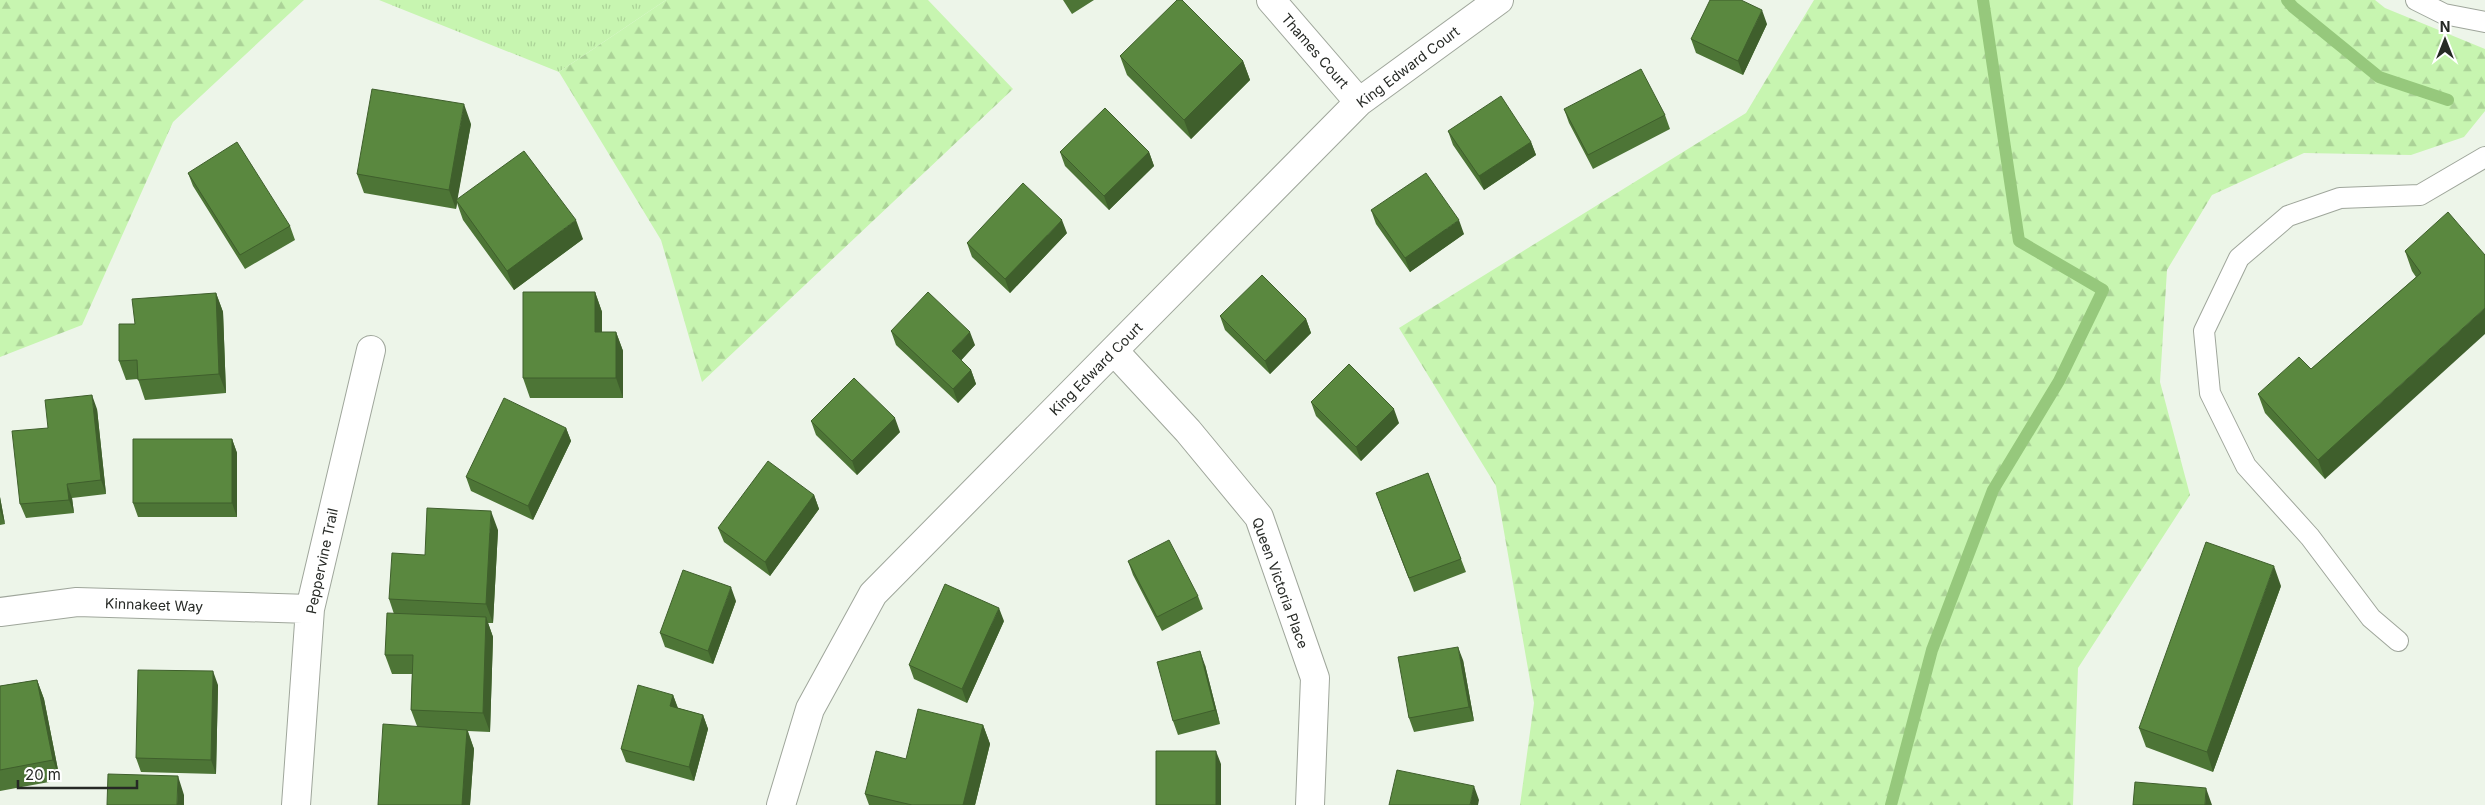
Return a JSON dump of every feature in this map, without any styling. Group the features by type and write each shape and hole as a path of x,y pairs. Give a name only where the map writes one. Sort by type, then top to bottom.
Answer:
{"street":[{"name":"Thames Court","path":"1271,0 1359,102"},
{"name":"King Edward Court","path":"781,805 810,709 873,594 1359,102 1500,0"},
{"name":"Peppervine Trail","path":"296,805 310,610 371,350"},
{"name":"Queen Victoria Place","path":"1114,351 1188,431 1259,517 1315,678 1310,805"},
{"name":"Kinnakeet Way","path":"0,612 77,602 310,610"}],"lane":[{"path":"2416,0 2444,14 2485,22"},
{"path":"2398,641 2371,618 2310,537 2246,466 2210,393 2204,332 2239,258 2288,216 2340,198 2420,195 2485,157"}],"green space":[{"path":"0,0 304,0 173,122 82,325 0,357"},
{"path":"379,0 666,0 559,72"},
{"path":"666,0 928,0 1013,89 702,382 661,240 559,72"},
{"path":"1814,0 2375,0 2385,8 2485,49 2485,111 2464,137 2411,155 2304,153 2212,195 2167,270 2160,382 2190,495 2078,668 2073,805 1520,805 1534,703 1496,486 1399,328 1746,113"}],"building":[{"path":"1177,0 1182,0 1243,61 1184,120 1120,56"},
{"path":"1710,0 1741,0 1762,10 1738,61 1691,39"},
{"path":"1641,69 1665,115 1588,155 1564,109"},
{"path":"372,89 464,104 449,190 357,174"},
{"path":"1501,96 1531,142 1479,176 1448,131"},
{"path":"1105,108 1149,152 1104,196 1060,152"},
{"path":"237,142 290,226 240,255 188,173"},
{"path":"524,151 576,220 507,271 456,200"},
{"path":"1426,173 1459,220 1405,258 1371,210"},
{"path":"1023,183 1062,220 1005,279 967,243"},
{"path":"2448,212 2485,255 2485,308 2318,460 2258,394 2299,357 2311,369 2421,273 2405,251"},
{"path":"1262,275 1306,319 1265,361 1220,316"},
{"path":"523,292 595,292 595,332 616,332 616,378 523,378"},
{"path":"928,292 970,332 952,351 971,370 953,389 891,331"},
{"path":"216,293 219,374 138,380 137,360 119,361 119,324 135,324 132,299"},
{"path":"1349,364 1394,409 1356,447 1311,402"},
{"path":"854,378 895,418 852,461 811,421"},
{"path":"92,395 101,480 67,484 69,500 20,504 12,431 48,428 45,400"},
{"path":"504,398 566,428 528,506 466,477"},
{"path":"133,439 232,439 232,503 133,503"},
{"path":"768,461 814,495 765,562 718,528"},
{"path":"1428,473 1461,559 1409,578 1376,493"},
{"path":"427,508 491,511 486,604 389,599 392,553 425,555"},
{"path":"1169,540 1198,596 1157,617 1128,561"},
{"path":"2206,542 2274,566 2207,752 2139,728"},
{"path":"683,570 731,587 708,651 660,633"},
{"path":"945,584 999,608 962,689 909,665"},
{"path":"387,613 486,617 483,713 411,710 413,655 385,655"},
{"path":"1458,647 1469,707 1409,718 1398,657"},
{"path":"1200,651 1215,710 1173,721 1157,662"},
{"path":"138,670 213,671 211,760 136,758"},
{"path":"37,680 53,760 0,770 0,686"},
{"path":"638,685 673,695 670,706 703,715 689,767 621,749"},
{"path":"918,709 983,725 963,805 912,805 865,794 876,751 906,759"},
{"path":"383,724 467,730 462,805 378,805"},
{"path":"1156,751 1216,751 1216,805 1156,805"},
{"path":"1397,770 1474,786 1470,805 1389,805"},
{"path":"108,774 178,776 177,805 107,805"},
{"path":"2135,782 2206,788 2205,805 2133,805"}],"waterway":[{"path":"1891,805 1932,650 1993,490 2059,381 2103,290 2019,241 1983,0"},
{"path":"2287,0 2293,7 2379,77 2448,100"}]}
